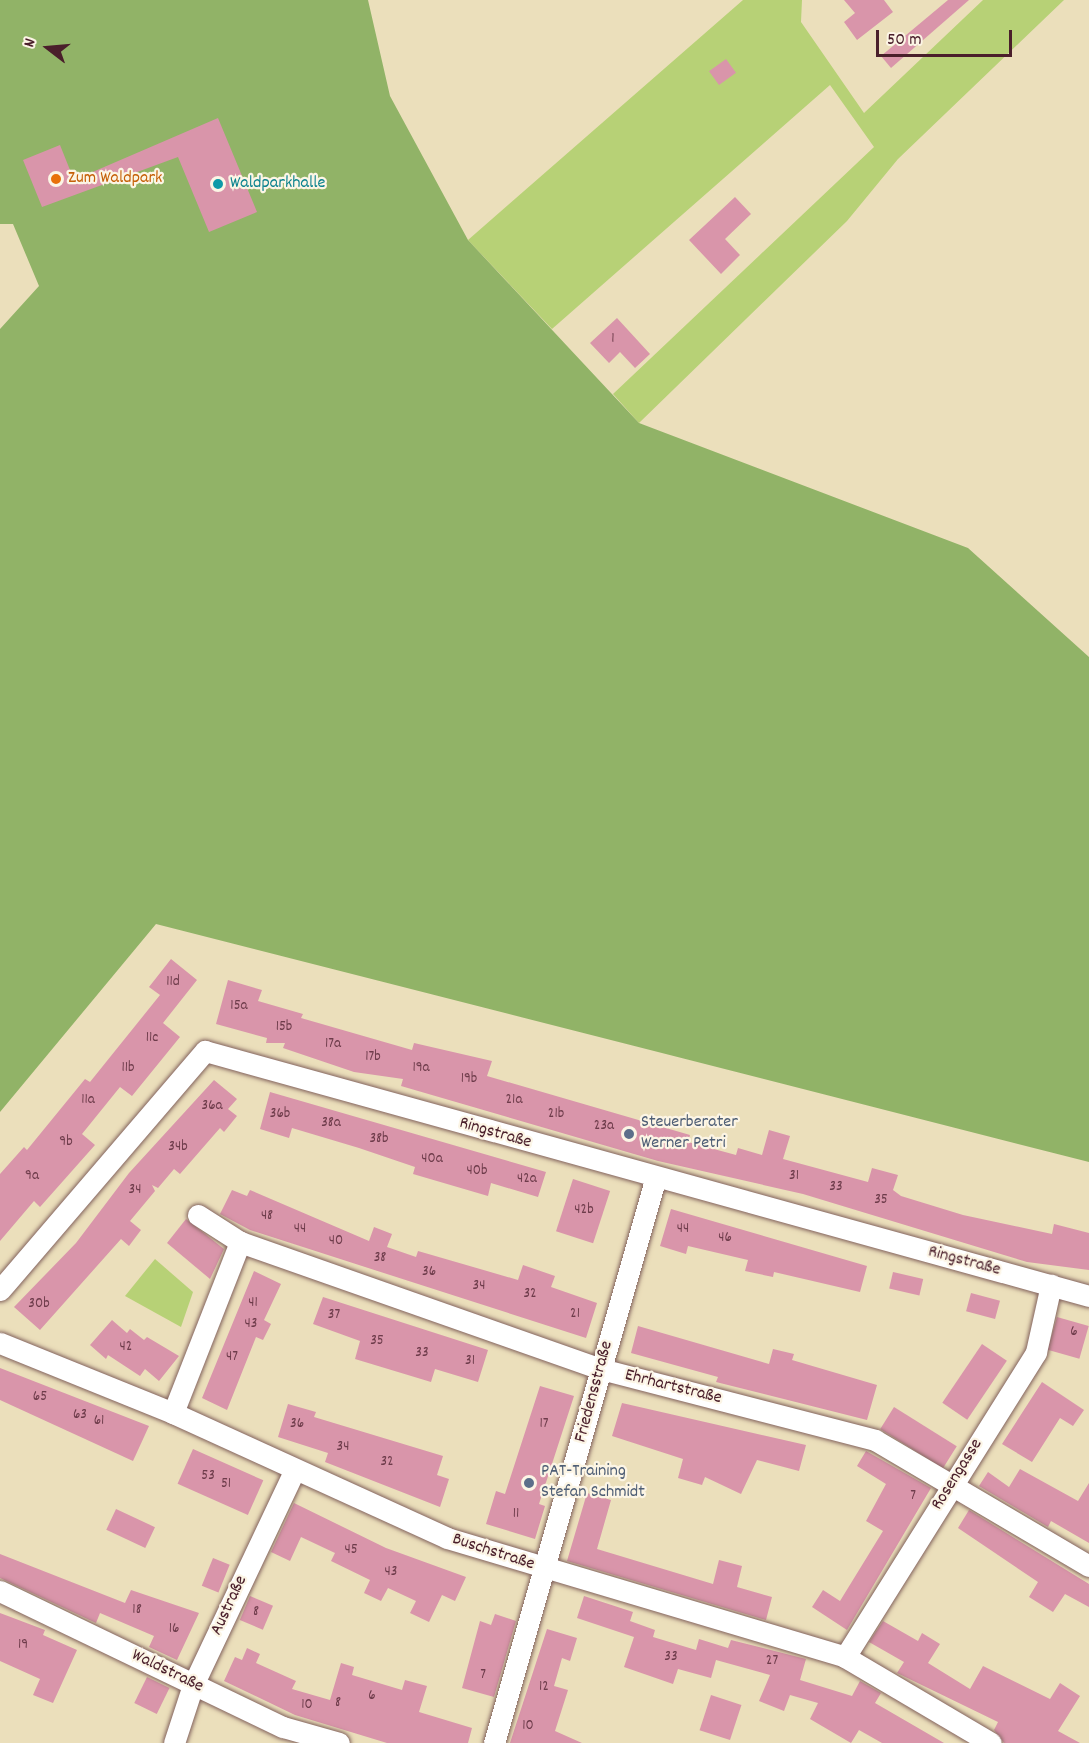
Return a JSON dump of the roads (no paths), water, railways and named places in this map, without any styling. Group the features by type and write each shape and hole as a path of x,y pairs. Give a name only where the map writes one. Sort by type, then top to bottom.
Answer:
{"street":[{"name":"Ringstraße","path":"0,1290 205,1051 655,1179 1089,1296"},
{"name":"Friedensstraße","path":"494,1743 547,1570 655,1179"},
{"name":"Ehrhartstraße","path":"198,1215 240,1242 601,1369 875,1440 1089,1566"},
{"path":"173,1413 240,1242"},
{"name":"Rosengasse","path":"845,1657 1036,1352 1051,1285"},
{"name":"Buschstraße","path":"0,1342 173,1413 294,1471 447,1538 547,1570 845,1657 991,1743"},
{"name":"Austraße","path":"174,1743 193,1684 294,1471"},
{"name":"Waldstraße","path":"0,1591 283,1727 339,1743"}],"place":[{"name":"Zum Waldpark","path":"56,179"},
{"name":"Waldparkhalle","path":"218,184"},
{"name":"Steuerberater Werner Petri","path":"629,1134"},
{"name":"PAT-Training Stefan Schmidt","path":"529,1483"}]}
